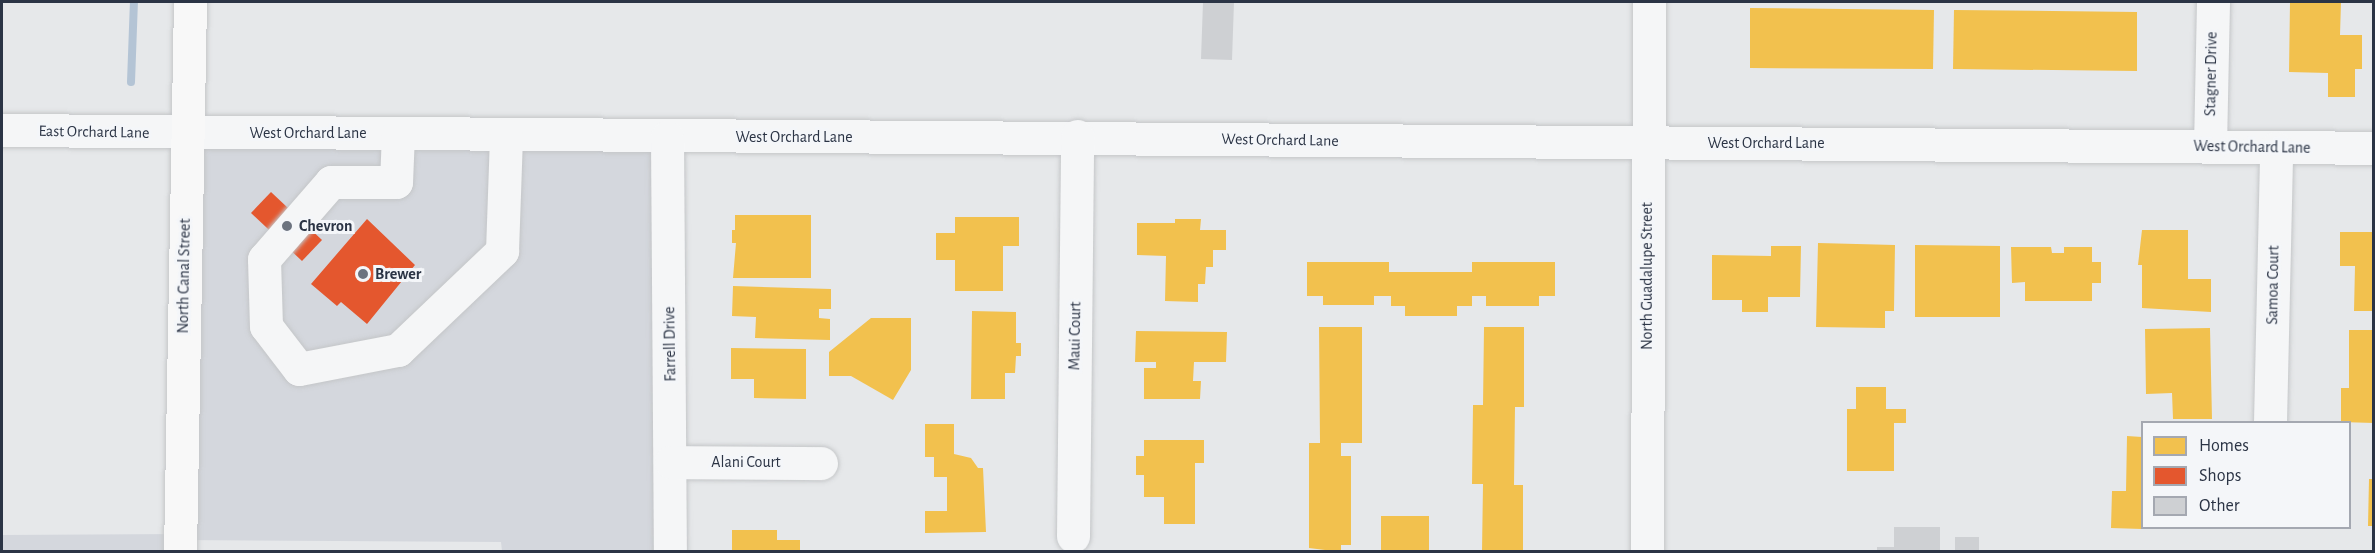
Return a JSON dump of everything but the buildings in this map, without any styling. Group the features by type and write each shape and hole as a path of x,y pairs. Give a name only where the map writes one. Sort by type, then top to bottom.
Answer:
{"main road":[{"name":"North Canal Street","path":"180,552 190,2"}],"street":[{"name":"North Guadalupe Street","path":"1647,552 1649,2"},
{"name":"Stagner Drive","path":"2210,146 2212,2"},
{"name":"East Orchard Lane","path":"2,130 187,133"},
{"name":"West Orchard Lane","path":"187,133 668,137 1077,136 2373,148"},
{"path":"398,134 396,182 331,182 264,258 266,326 299,369 398,350 502,250 506,135"},
{"name":"Maui Court","path":"1073,536 1077,136"},
{"name":"Farrell Drive","path":"668,137 670,552"},
{"name":"Samoa Court","path":"2270,421 2276,148"},
{"name":"Alani Court","path":"671,462 821,463"}],"shaded area":[{"path":"187,133 667,137 670,551 502,551 501,542 180,540 179,551 2,552 2,535 180,534"}],"waterway":[{"path":"131,82 134,2"}],"place":[{"name":"Chevron","path":"287,226"},
{"name":"Brewer","path":"363,274"}]}
